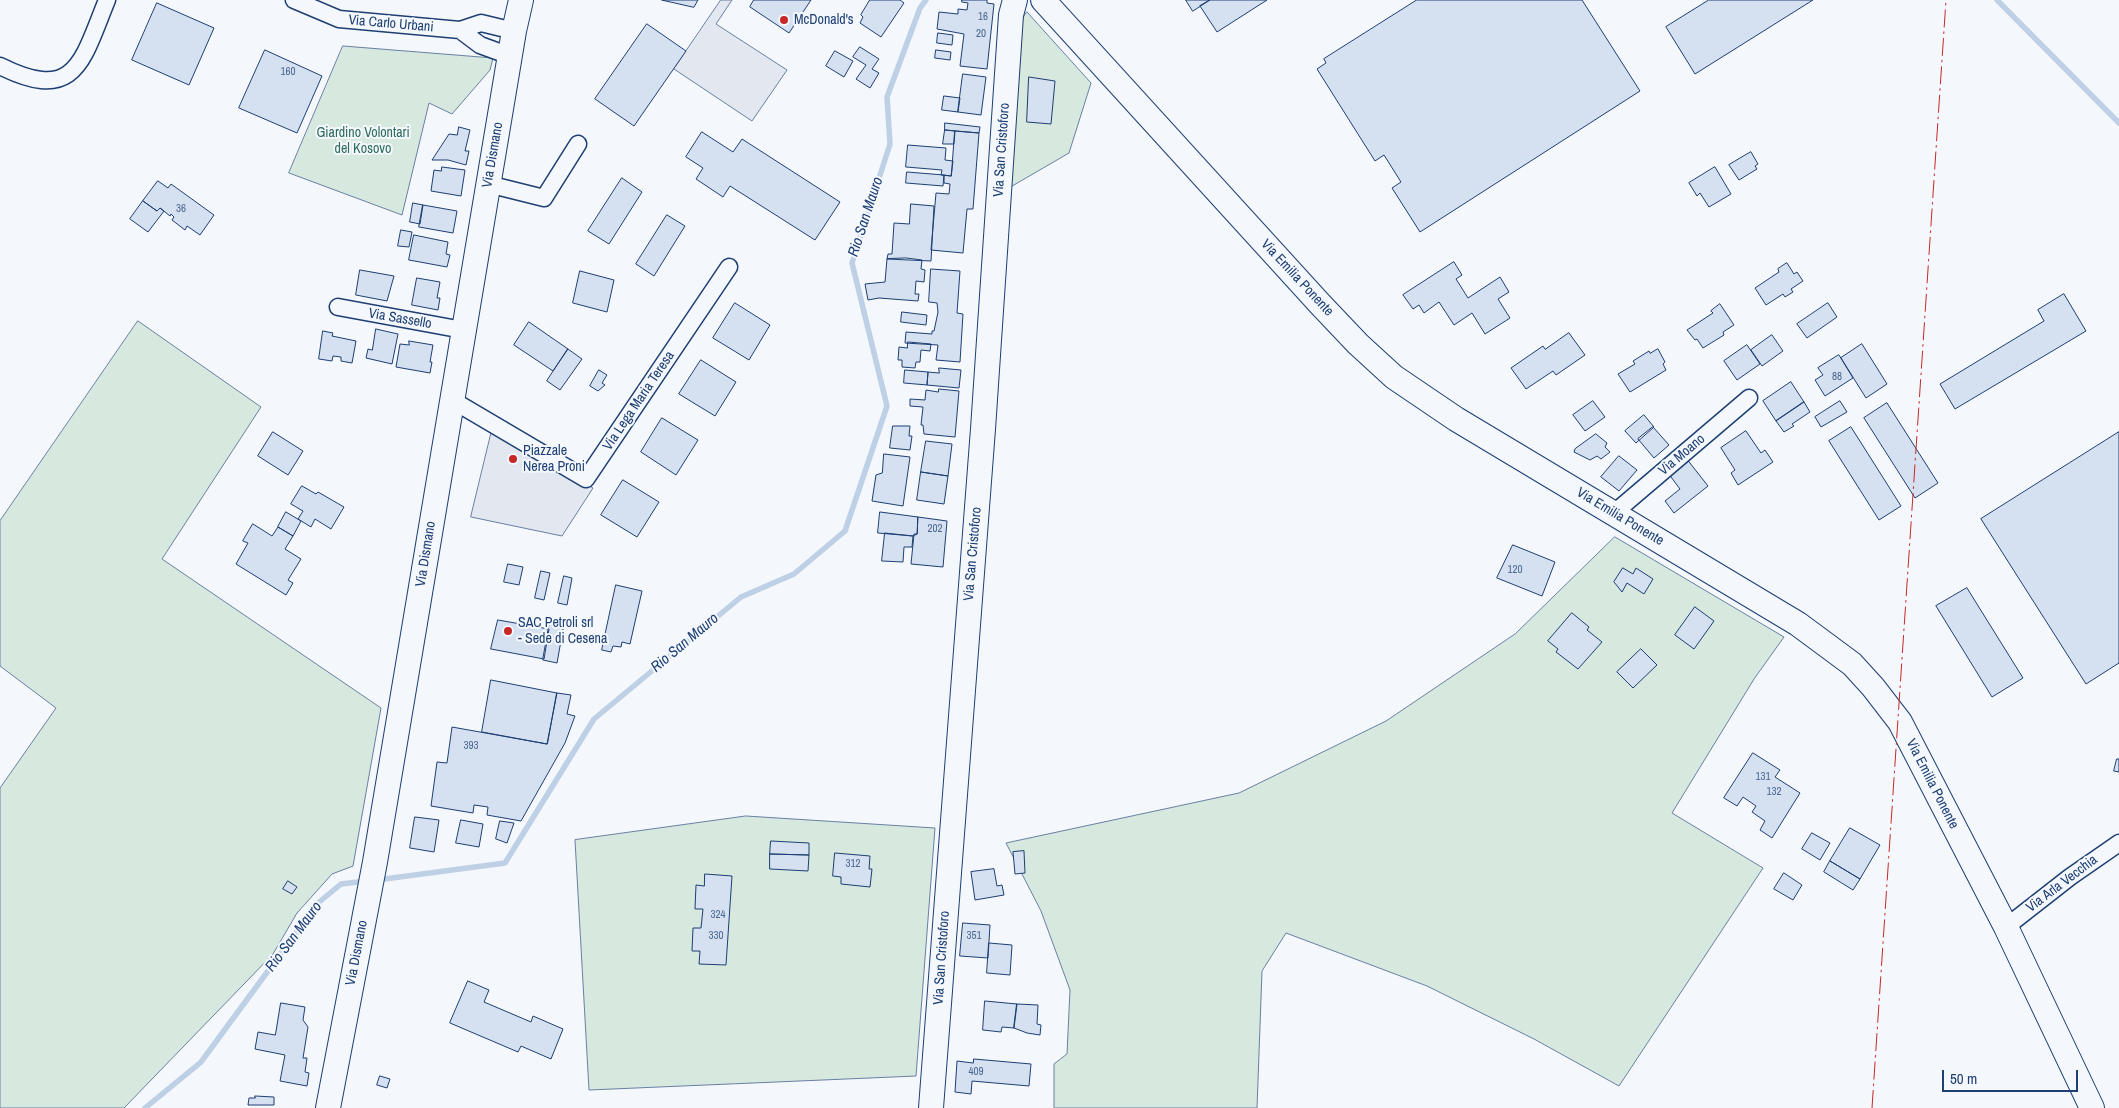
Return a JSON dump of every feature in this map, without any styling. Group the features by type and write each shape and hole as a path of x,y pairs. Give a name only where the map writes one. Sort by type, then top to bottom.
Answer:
{"main road":[{"name":"Via Dismano","path":"328,1108 375,862 463,330 514,31 522,0"},
{"name":"Via San Cristoforo","path":"931,1108 983,429 1011,15 1015,0"},
{"name":"Via Emilia Ponente","path":"1043,0 1320,304 1358,344 1394,377 1456,418 1798,624 1839,654 1863,676 1900,722 2006,927 2092,1108"}],"street":[{"path":"0,66 37,80 55,81 68,75 78,65 84,55 107,0"},
{"name":"Via Carlo Urbani","path":"294,0 339,19 460,30 482,23 514,31"},
{"path":"460,30 480,45 510,56"},
{"path":"488,184 544,198 578,144"},
{"name":"Via Lega Maria Teresa","path":"452,400 586,480 729,267"},
{"name":"Via Sassello","path":"338,307 463,330"},
{"name":"Via Moano","path":"1614,513 1749,398"},
{"name":"Via Arla Vecchia","path":"2006,927 2070,877 2119,843"}],"green space":[{"path":"1027,12 1091,83 1069,153 1007,189 1019,24"},
{"name":"Giardino Volontari del Kosovo","path":"343,46 493,58 490,70 452,114 429,103 402,215 289,173"},
{"path":"138,321 261,407 162,559 381,708 353,866 332,874 297,913 273,954 124,1108 0,1108 0,788 56,708 0,666 0,521"},
{"path":"1615,537 1784,637 1754,679 1672,813 1763,868 1619,1086 1534,1039 1427,986 1286,933 1262,971 1257,1108 1054,1108 1054,1064 1067,1054 1070,990 1041,911 1006,843 1239,793 1386,721 1515,634"},
{"path":"746,816 935,828 916,1076 589,1090 575,840"}],"shaded area":[{"path":"721,0 732,0 716,24 787,70 752,121 674,69"},
{"name":"Piazzale Nerea Proni","path":"492,430 593,488 562,536 471,517"}],"building":[{"path":"662,0 698,0 694,7"},
{"name":"McDonald's","path":"754,0 811,0 789,33 750,7"},
{"path":"870,0 900,0 904,3 881,37 860,23 863,17 861,15"},
{"path":"962,0 987,0 987,3 994,4 987,69 960,66 964,34 937,29 939,12 958,14 958,9 967,10 968,3 962,2"},
{"path":"1186,0 1210,0 1193,11"},
{"path":"1210,0 1267,0 1217,32 1200,6"},
{"path":"1417,0 1582,0 1640,91 1420,232 1392,188 1401,182 1384,155 1375,161 1317,69 1326,63 1324,59"},
{"path":"1709,0 1813,0 1695,74 1666,27"},
{"path":"157,3 214,28 189,85 132,60"},
{"path":"647,24 686,51 634,126 595,99"},
{"path":"938,33 953,35 952,45 937,43"},
{"path":"860,47 879,59 872,69 879,73 870,88 856,79 866,65 853,57"},
{"path":"265,50 322,76 297,133 239,108"},
{"path":"936,50 951,52 950,60 935,58"},
{"path":"835,51 853,61 844,77 826,66"},
{"path":"963,74 986,77 981,115 958,112"},
{"path":"1029,77 1055,81 1051,124 1027,122"},
{"path":"944,96 960,98 958,112 942,110"},
{"path":"945,123 980,127 979,133 945,130"},
{"path":"459,127 470,130 465,151 469,151 466,165 448,160 432,160 449,134 457,135"},
{"path":"945,130 955,131 954,144 943,144"},
{"path":"955,131 979,133 973,209 967,209 963,253 931,250 936,193 949,194 950,184 944,183 944,175 951,176"},
{"path":"702,132 733,152 742,139 840,202 815,240 730,186 723,197 696,179 703,168 686,157"},
{"path":"908,145 946,148 945,160 953,161 951,176 941,175 942,170 906,167"},
{"path":"1751,152 1758,164 1755,166 1757,169 1739,180 1729,165"},
{"path":"442,167 465,170 461,196 431,191 434,170 441,171"},
{"path":"1715,167 1731,194 1709,207 1700,193 1697,196 1689,183"},
{"path":"907,172 944,175 943,186 906,183"},
{"path":"622,178 642,192 609,244 588,231"},
{"path":"158,181 168,188 171,184 214,215 200,235 187,226 185,230 172,220 174,217 171,214 170,216 160,208 157,211 143,201"},
{"path":"143,201 157,211 160,208 164,211 148,232 130,219"},
{"path":"413,203 423,205 420,224 410,222"},
{"path":"911,204 934,206 931,261 887,259 888,254 892,254 894,223 909,224"},
{"path":"423,205 457,211 453,233 419,227"},
{"path":"667,215 685,226 654,276 636,264"},
{"path":"401,230 412,232 409,247 398,246"},
{"path":"414,235 448,242 446,254 450,255 447,267 409,260"},
{"path":"906,258 922,260 921,269 925,270 924,282 916,281 915,294 919,294 918,301 879,298 868,300 865,284 885,282 887,259"},
{"path":"1454,262 1462,275 1456,279 1468,298 1500,277 1509,292 1498,299 1510,318 1485,334 1472,313 1454,325 1439,302 1424,313 1419,305 1413,309 1403,295"},
{"path":"1787,263 1794,274 1797,272 1803,281 1791,289 1793,292 1785,297 1783,294 1766,305 1755,288 1779,272 1778,269"},
{"path":"931,269 960,271 957,313 963,314 960,362 936,360 938,345 905,343 906,332 932,334 932,331 934,331 938,312 937,303 929,302"},
{"path":"360,270 394,276 387,301 356,295"},
{"path":"580,271 614,280 607,312 573,303"},
{"path":"417,278 440,282 437,298 440,298 438,310 412,305"},
{"path":"2064,294 2086,331 1955,409 1940,384 2044,321 2038,310"},
{"path":"735,303 770,325 749,360 713,338"},
{"path":"1828,303 1837,317 1807,338 1797,324"},
{"path":"1720,304 1734,325 1723,332 1724,335 1703,348 1687,330 1713,313 1711,311"},
{"path":"902,312 927,315 926,325 901,322"},
{"path":"529,322 568,349 553,371 514,345"},
{"path":"376,329 398,334 392,364 366,358 368,349 372,350"},
{"path":"323,331 333,333 332,336 356,341 352,363 341,361 341,357 333,356 332,361 319,359"},
{"path":"1569,333 1585,355 1556,375 1553,371 1526,389 1511,368 1543,346 1545,349"},
{"path":"1772,335 1783,351 1762,366 1751,350"},
{"path":"409,341 433,345 430,373 396,367 400,344 409,345"},
{"path":"908,342 931,344 930,351 921,350 920,362 916,362 915,368 902,367 902,360 898,360 899,347 907,348"},
{"path":"1862,344 1887,384 1866,398 1841,358"},
{"path":"1747,345 1760,364 1737,380 1724,361"},
{"path":"568,349 582,359 560,390 547,381"},
{"path":"1658,349 1665,362 1663,364 1666,370 1630,392 1618,374 1635,364 1633,361 1649,351 1650,353"},
{"path":"1839,355 1853,378 1825,396 1815,380 1823,375 1818,368"},
{"path":"701,360 736,382 715,416 679,394"},
{"path":"939,368 961,370 959,388 927,385 928,372 939,373"},
{"path":"599,370 607,375 602,383 605,385 598,391 590,386"},
{"path":"905,370 928,372 927,385 904,383"},
{"path":"1791,382 1804,402 1776,421 1763,401"},
{"path":"939,389 959,391 955,437 924,434 923,425 921,425 923,407 910,406 910,399 925,400 926,390 938,392"},
{"path":"1593,401 1605,417 1585,431 1573,415"},
{"path":"1840,401 1847,412 1821,427 1815,417"},
{"path":"1804,402 1810,412 1784,432 1776,421"},
{"path":"1887,403 1938,483 1915,498 1864,418"},
{"path":"1644,415 1654,427 1636,443 1625,431"},
{"path":"662,418 698,440 676,475 641,452"},
{"path":"893,426 910,426 909,436 912,436 910,450 890,448"},
{"path":"1653,427 1669,445 1654,458 1638,439"},
{"path":"1851,427 1901,506 1879,520 1829,441"},
{"path":"1746,431 1761,453 1765,450 1773,462 1738,485 1731,473 1735,470 1721,448"},
{"path":"273,432 303,451 288,475 258,456"},
{"path":"2119,432 2119,663 2086,684 1981,519"},
{"path":"1596,434 1607,443 1605,447 1610,452 1601,459 1597,456 1590,460 1574,452 1575,449"},
{"path":"926,441 952,444 948,476 921,472"},
{"path":"884,454 910,457 903,506 872,501 876,475 882,473"},
{"path":"1619,456 1637,470 1619,491 1601,477"},
{"path":"1686,458 1708,486 1674,513 1665,501 1680,489 1668,473"},
{"path":"921,472 948,476 944,504 917,500"},
{"path":"623,480 659,502 637,537 601,515"},
{"path":"302,486 316,494 318,492 344,507 331,529 315,519 311,527 298,519 303,511 291,504"},
{"path":"286,512 301,521 293,536 278,527"},
{"path":"880,512 918,517 917,534 913,536 878,533"},
{"path":"918,517 947,521 943,567 911,564 914,534 917,534"},
{"path":"253,524 272,536 278,527 293,536 285,549 301,559 288,580 293,583 286,595 236,564 248,543 243,541"},
{"path":"885,533 913,536 912,547 904,547 903,562 882,561"},
{"path":"1513,545 1555,562 1542,596 1497,578"},
{"path":"508,564 523,567 519,585 504,582"},
{"path":"1623,568 1633,574 1636,568 1653,579 1644,594 1627,583 1622,592 1614,582"},
{"path":"541,571 550,573 544,600 535,598"},
{"path":"564,576 572,578 567,605 558,603"},
{"path":"616,585 642,591 630,644 622,642 621,647 613,646 611,652 602,650"},
{"path":"1967,588 2023,678 1992,697 1936,606"},
{"path":"1695,607 1714,621 1694,649 1675,635"},
{"path":"1572,613 1589,627 1587,630 1602,642 1578,669 1556,652 1558,649 1548,641"},
{"path":"498,620 549,629 544,659 491,649"},
{"path":"550,621 564,624 557,663 543,660"},
{"path":"1641,649 1657,665 1633,688 1617,672"},
{"path":"491,680 557,693 547,744 482,732"},
{"path":"557,693 571,695 567,714 575,716 565,743 521,821 487,815 488,807 474,805 473,813 431,806 437,762 447,763 452,727 547,744"},
{"path":"1753,753 1780,770 1775,777 1800,793 1772,838 1760,830 1765,821 1752,812 1756,806 1743,797 1737,806 1724,798"},
{"path":"2117,759 2119,759 2119,772 2114,771"},
{"path":"415,817 439,820 434,852 410,848"},
{"path":"461,820 483,824 479,847 456,843"},
{"path":"500,821 514,823 507,843 496,839"},
{"path":"1850,828 1880,845 1860,879 1830,861"},
{"path":"1812,833 1830,843 1820,860 1802,849"},
{"path":"771,841 809,843 809,855 770,854"},
{"path":"1024,851 1025,873 1015,874 1013,852"},
{"path":"835,853 870,856 869,869 872,869 870,887 841,884 841,877 833,876"},
{"path":"770,854 809,855 808,871 770,869"},
{"path":"1830,861 1860,879 1853,890 1824,872"},
{"path":"994,869 997,886 1002,885 1004,895 975,900 971,872"},
{"path":"1784,873 1802,885 1793,900 1774,889"},
{"path":"705,874 732,876 726,965 699,964 700,951 692,951 693,928 701,928 703,909 695,909 696,885 704,886"},
{"path":"288,881 297,887 292,894 283,889"},
{"path":"963,923 990,925 988,958 960,956"},
{"path":"989,943 1012,945 1010,975 987,973"},
{"path":"468,981 489,990 484,1002 531,1022 533,1016 563,1029 551,1059 521,1046 518,1052 450,1023"},
{"path":"985,1001 1017,1004 1014,1028 1002,1027 1001,1032 983,1030"},
{"path":"281,1003 305,1007 303,1020 308,1027 303,1058 307,1058 305,1072 309,1073 307,1086 280,1081 285,1055 255,1049 258,1032 275,1035"},
{"path":"1017,1004 1038,1005 1037,1024 1041,1025 1040,1035 1014,1028"},
{"path":"974,1059 1031,1064 1029,1086 972,1081 971,1094 955,1092 957,1061 973,1063"},
{"path":"380,1076 390,1079 387,1088 377,1085"},
{"path":"255,1096 274,1097 274,1105 248,1105 249,1098 255,1098"}],"waterway":[{"name":"Rio San Mauro","path":"377,880 505,863 594,719 741,597 794,574 845,531 887,406 852,263 890,144 887,97 920,8 926,0"},
{"path":"1997,0 2119,123"},
{"name":"Rio San Mauro","path":"145,1108 201,1062 318,903 341,884 366,881"}],"power":[{"path":"1872,1108 1946,0"}],"place":[{"name":"McDonald's","path":"784,20"},
{"name":"Piazzale Nerea Proni","path":"513,459"},
{"name":"SAC Petroli srl - Sede di Cesena","path":"508,631"}]}
